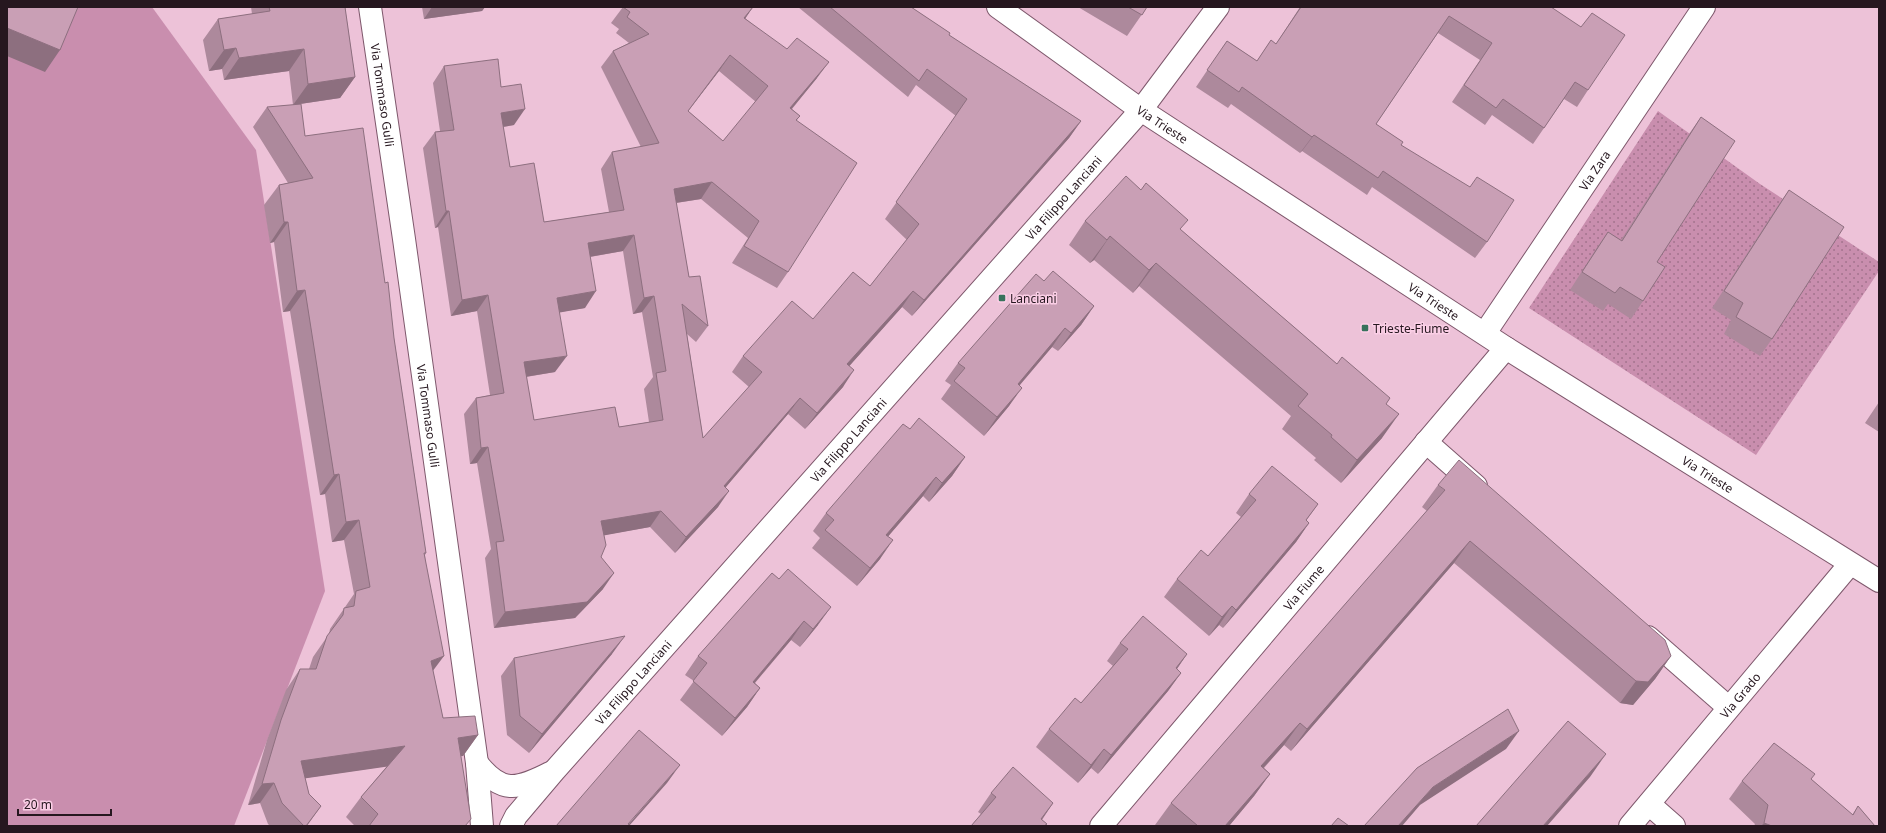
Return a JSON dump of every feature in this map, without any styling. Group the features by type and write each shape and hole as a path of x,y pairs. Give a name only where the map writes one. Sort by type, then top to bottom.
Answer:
{"street":[{"name":"Via Tommaso Gulli","path":"370,7 477,763 482,826"},
{"name":"Via Trieste","path":"998,7 1141,110 1506,348 1879,581"},
{"name":"Via Filippo Lanciani","path":"514,821 555,770 1141,110 1218,7"},
{"name":"Via Zara","path":"1485,333 1704,7"},
{"name":"Via Fiume","path":"1101,826 1506,348"},
{"path":"1426,442 1491,499"},
{"name":"Via Grado","path":"1630,826 1728,707 1850,564"},
{"path":"1633,624 1728,707"},
{"name":"Via Filippo Lanciani","path":"477,763 488,777 504,786 520,786 555,770"},
{"path":"1649,804 1674,826"}],"shaded area":[{"path":"7,7 152,7 256,150 325,591 234,826 7,826"},
{"path":"1658,111 1760,184 1879,262 1879,271 1756,455 1529,308"}],"building":[{"path":"7,7 78,7 60,50 7,28"},
{"path":"269,7 345,7 355,77 308,84 304,49 239,58 236,48 224,50 218,19 270,11"},
{"path":"623,7 753,7 744,18 787,49 797,38 829,62 790,108 800,116 796,120 857,163 788,272 744,246 759,221 712,182 674,189 689,277 700,276 708,326 682,304 703,438 762,372 743,356 792,301 813,319 853,272 870,286 919,224 896,202 967,99 927,69 919,81 830,7 911,7 950,33 949,35 1081,121 924,300 913,291 847,364 854,370 817,413 800,398 724,486 729,491 686,537 661,511 601,521 606,545 601,557 614,573 587,602 505,612 496,542 504,541 488,447 481,448 476,398 504,393 488,295 462,300 449,211 446,211 435,132 454,130 444,66 498,59 501,87 521,84 525,109 501,113 510,167 534,163 544,222 624,210 612,152 659,143 613,51 649,34 627,17 630,12","holes":["730,55 768,86 723,141 688,111","634,235 644,298 654,296 666,371 656,373 663,420 619,427 615,407 534,420 524,362 567,356 557,298 596,291 588,243"]},
{"path":"1128,7 1147,7 1142,15"},
{"path":"1301,7 1551,7 1581,27 1592,13 1625,35 1588,90 1575,82 1544,128 1503,99 1496,108 1464,85 1492,43 1449,16 1376,124 1403,142 1401,145 1470,187 1477,177 1514,200 1487,242 1383,171 1378,178 1314,135 1312,137 1242,87 1239,92 1207,70 1227,41 1257,61 1271,40 1276,44"},
{"path":"301,104 305,136 363,128 385,283 388,282 394,338 426,553 424,553 444,656 431,661 443,718 475,716 478,735 458,738 471,819 465,826 369,826 378,814 361,797 405,746 301,761 309,794 321,806 306,826 304,826 282,803 274,783 262,784 281,720 300,669 316,669 327,636 343,615 344,608 354,606 356,591 370,587 359,520 346,522 339,474 334,475 305,290 297,291 288,222 284,222 279,185 313,178 267,107"},
{"path":"1701,117 1735,141 1657,262 1665,267 1643,301 1620,287 1615,293 1582,272 1608,232 1622,241"},
{"path":"1126,176 1141,190 1146,183 1188,220 1180,229 1337,364 1342,357 1390,398 1386,404 1399,414 1357,460 1331,437 1332,435 1298,406 1308,394 1156,263 1149,270 1110,236 1107,240 1085,221"},
{"path":"1789,190 1844,227 1772,339 1736,317 1743,303 1724,291"},
{"path":"1053,271 1094,306 1071,333 1065,328 1018,384 1022,388 997,417 954,381 965,368 958,363 1036,274 1044,281"},
{"path":"919,418 965,457 942,483 936,477 886,535 893,540 870,568 825,530 834,520 826,513 903,424 910,429"},
{"path":"1459,460 1665,640 1671,656 1648,682 1636,681 1470,541 1307,729 1300,723 1261,766 1270,774 1225,826 1198,826 1171,803 1445,490 1438,485"},
{"path":"1272,466 1318,504 1306,520 1309,523 1236,610 1232,606 1222,617 1177,579 1201,550 1208,556 1256,500 1249,494"},
{"path":"788,569 831,607 813,629 804,621 753,682 760,688 735,718 693,681 707,663 698,656 772,573 779,579"},
{"path":"1143,616 1187,654 1176,668 1181,673 1111,755 1104,749 1091,765 1049,729 1075,698 1081,703 1128,649 1120,643"},
{"path":"625,636 542,734 520,716 514,658"},
{"path":"1508,709 1519,731 1433,787 1398,826 1364,826 1417,768"},
{"path":"1568,721 1606,754 1543,826 1476,826"},
{"path":"639,730 680,765 628,824 631,826 556,826"},
{"path":"1774,743 1815,774 1811,779 1853,815 1858,806 1875,826 1772,826 1764,823 1768,805 1742,781"},
{"path":"1013,767 1053,803 1041,819 1047,824 1044,826 971,826 996,797 991,793"},
{"path":"1338,818 1349,826 1331,826"}],"place":[{"name":"Lanciani","path":"1002,298"},
{"name":"Trieste-Fiume","path":"1365,328"}]}
